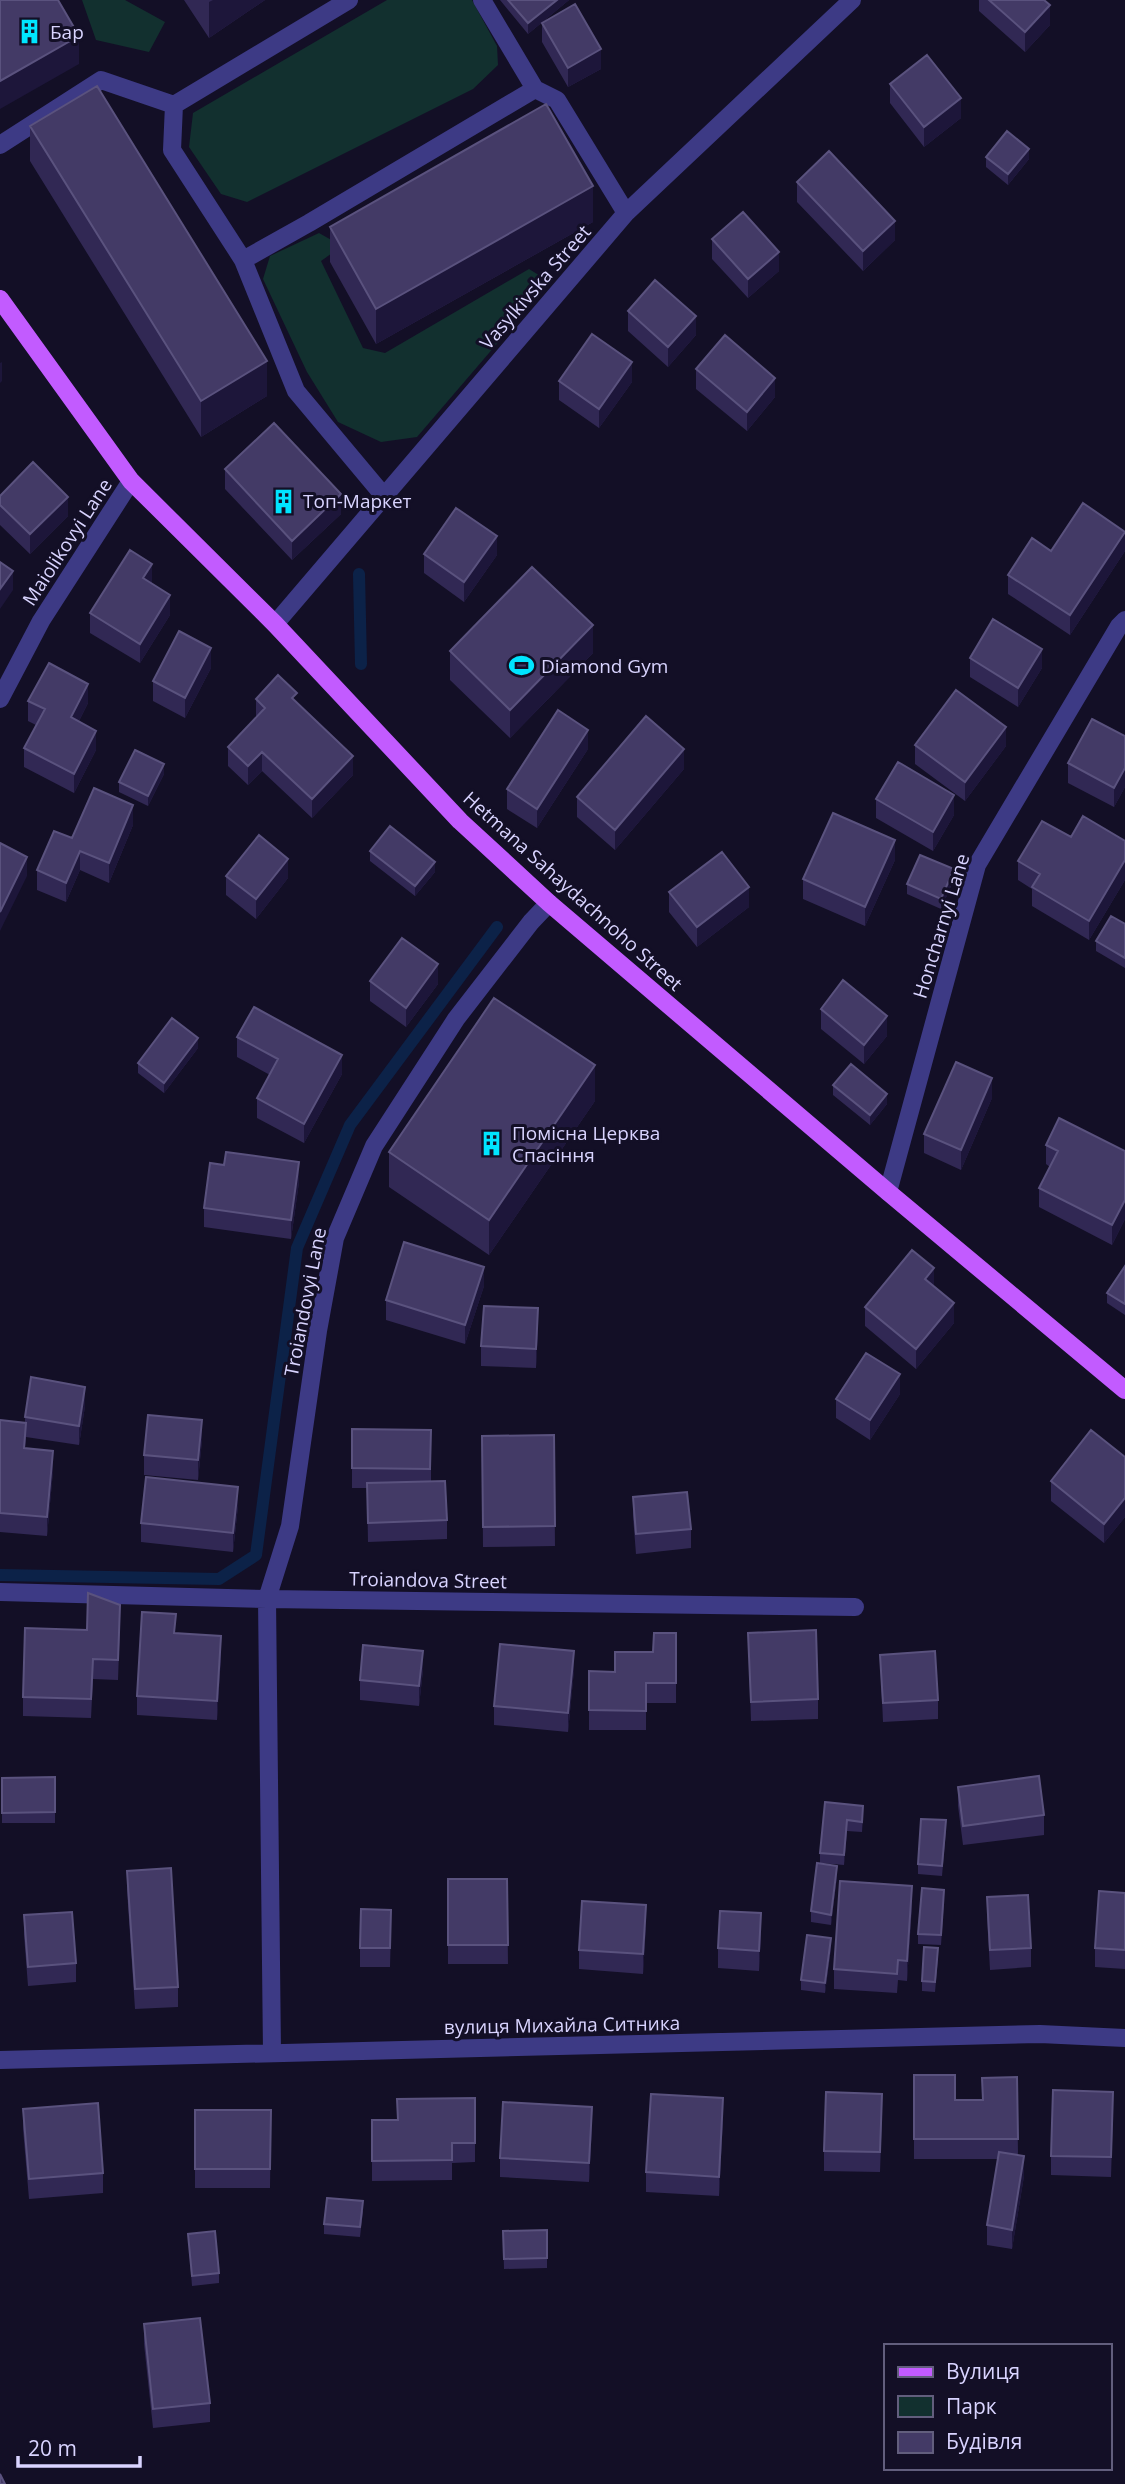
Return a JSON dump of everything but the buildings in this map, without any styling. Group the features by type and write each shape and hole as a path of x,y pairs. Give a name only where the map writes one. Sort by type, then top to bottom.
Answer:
{"main road":[{"name":"Hetmana Sahaydachnoho Street","path":"0,299 131,481 275,624 460,821 549,903 1125,1390"}],"street":[{"path":"0,145 101,80 174,105 349,0"},
{"path":"482,0 535,89 557,100 626,213"},
{"name":"Vasylkivska Street","path":"275,624 626,213 852,0"},
{"path":"243,260 535,89"},
{"path":"174,105 172,150 243,260 296,391 383,495"},
{"name":"Maiolikovyi Lane","path":"0,699 41,621 131,481"},
{"name":"Honcharnyi Lane","path":"888,1192 977,865 1125,620"},
{"name":"Troiandovyi Lane","path":"272,2053 267,1599 290,1526 318,1331 335,1238 374,1146 456,1019 531,922 549,903"},
{"name":"Troiandova Street","path":"0,1591 267,1599 855,1607"},
{"name":"вулиця Михайла Ситника","path":"0,2060 1040,2034 1125,2038"}],"green space":[{"path":"82,0 125,0 165,22 149,52 96,40"},
{"path":"387,0 472,0 497,46 498,65 473,89 247,202 221,194 189,147 193,113"},
{"path":"319,233 342,246 321,261 363,348 385,353 529,269 550,282 417,437 381,442 338,422 307,372 263,279 270,256"}],"waterway":[{"path":"359,574 361,664"},
{"path":"0,1575 219,1579 256,1555 297,1248 350,1125 497,927"}],"place":[{"name":"Бар","path":"30,32"},
{"name":"Топ-Маркет","path":"283,501"},
{"name":"Diamond Gym","path":"521,666"},
{"name":"Помісна Церква Спасіння","path":"492,1144"}]}
